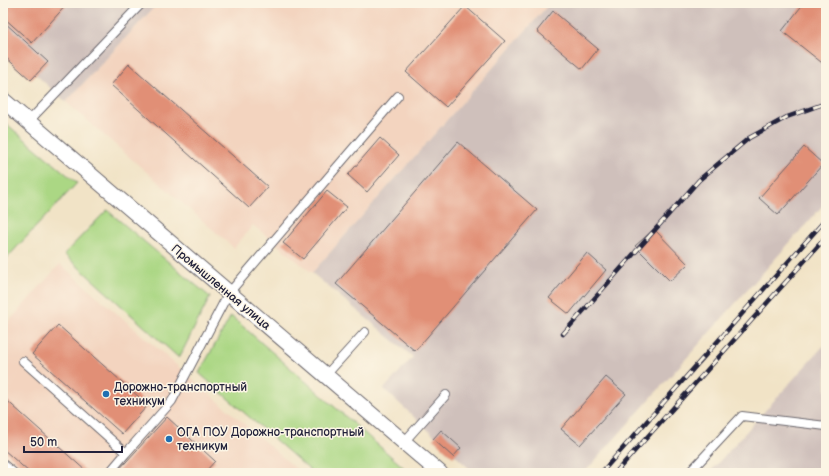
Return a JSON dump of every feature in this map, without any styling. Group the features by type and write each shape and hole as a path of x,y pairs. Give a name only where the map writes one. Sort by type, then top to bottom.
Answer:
{"street":[{"name":"Промышленная улица","path":"3,100 228,294 326,375 440,473"}],"lane":[{"path":"28,122 142,3"},
{"path":"109,473 172,401 228,294 398,96"},
{"path":"326,375 365,332"},
{"path":"23,361 126,453"},
{"path":"404,442 446,395"},
{"path":"689,473 742,416 826,426"},
{"path":"3,464 14,473"}],"shaded area":[{"path":"3,3 158,3 66,102 3,45"},
{"path":"158,3 550,3 312,273 253,225 234,248 66,102"},
{"path":"550,3 826,3 826,202 584,473 474,473 384,389 413,357 312,273"},
{"name":"Дорожно-транспортный техникум","path":"60,264 301,473 19,473 3,459 3,328"},
{"path":"826,343 826,473 709,473"}],"green space":[{"path":"3,121 77,183 3,262"},
{"path":"107,210 210,297 179,358 64,254"},
{"path":"231,316 410,473 313,473 199,373"}],"building":[{"path":"3,3 68,3 32,43 3,17"},
{"path":"804,3 826,3 826,66 782,31"},
{"path":"465,6 505,41 446,107 406,72"},
{"path":"553,11 598,49 582,69 537,31"},
{"path":"3,21 48,62 31,80 3,55"},
{"path":"129,64 268,187 249,208 111,85"},
{"path":"380,138 399,155 367,192 348,175"},
{"path":"458,142 537,210 415,351 336,284"},
{"path":"804,147 823,164 778,215 759,198"},
{"path":"327,191 347,207 303,259 283,243"},
{"path":"654,229 688,264 670,281 635,246"},
{"path":"587,253 606,270 569,314 549,298"},
{"path":"58,325 148,405 122,434 32,354"},
{"path":"606,377 626,394 580,445 561,429"},
{"path":"3,397 87,472 30,473 3,449"},
{"name":"ОГА ПОУ Дорожно-транспортный техникум","path":"167,417 215,461 206,471 208,473 116,473"},
{"path":"441,430 461,448 453,457 433,439"}],"railway":[{"path":"563,334 699,180 749,138 787,117 826,103"},
{"path":"601,473 826,219"},
{"path":"615,473 826,237"}],"place":[{"name":"Дорожно-транспортный техникум","path":"106,394"},
{"name":"ОГА ПОУ Дорожно-транспортный техникум","path":"169,439"}]}
